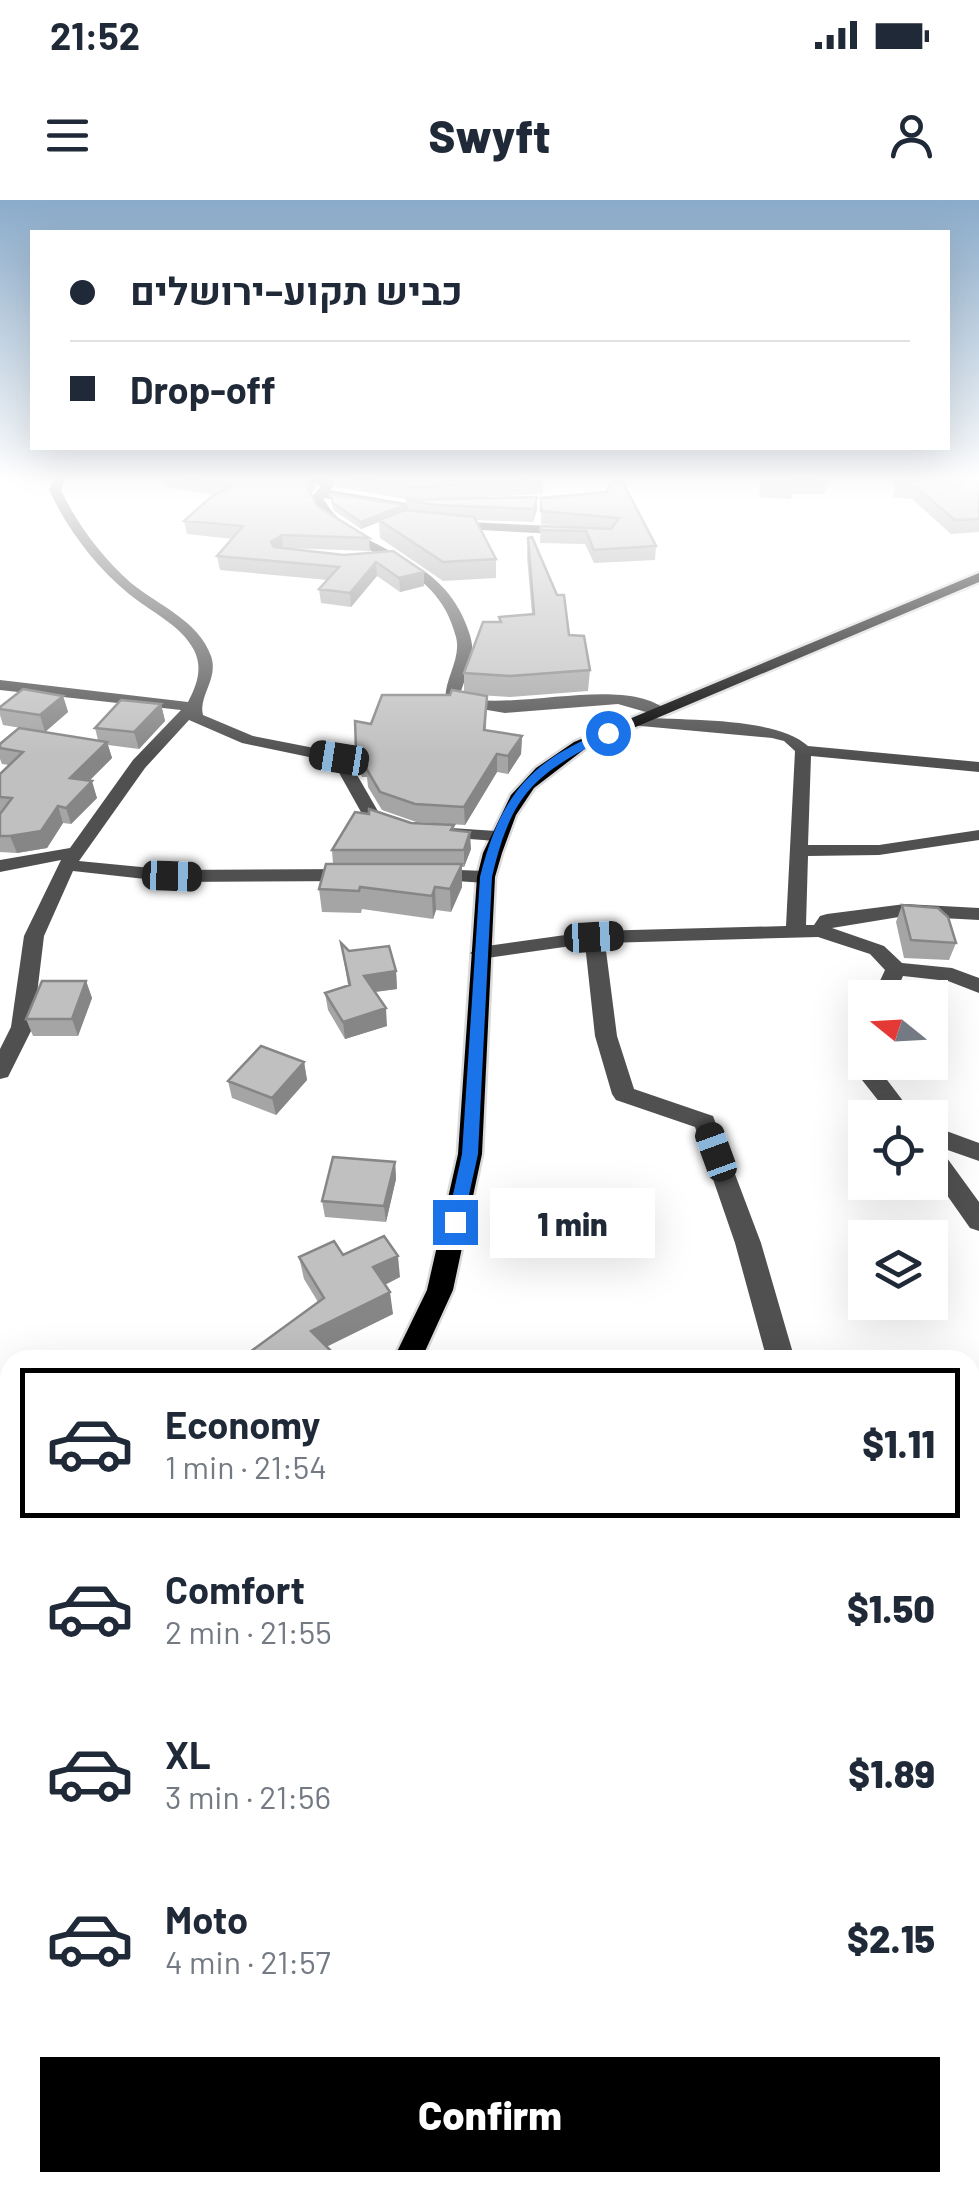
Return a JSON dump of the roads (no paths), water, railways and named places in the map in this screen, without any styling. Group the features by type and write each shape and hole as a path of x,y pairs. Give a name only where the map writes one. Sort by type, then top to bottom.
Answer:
{"main road":[{"path":"412,1350 440,1290 470,1154 486,877 507,809 546,766 580,745 979,577"}],"street":[{"path":"0,1071 22,1027 34,936 72,858 139,764 193,706 206,686 204,655 170,615 140,596 115,570"},
{"path":"417,570 438,583 449,596 465,645 451,700 483,710 537,709 630,698 660,711"},
{"path":"0,686 193,706"},
{"path":"193,706 196,718 215,729 259,744 339,758 372,816 413,831 496,836"},
{"path":"636,722 773,733 790,738 803,750 979,767"},
{"path":"796,932 803,750"},
{"path":"959,765 979,783"},
{"path":"801,851 879,850 979,835"},
{"path":"0,866 72,858 172,876 280,878 384,874"},
{"path":"418,875 486,877"},
{"path":"820,931 827,920 905,910 979,914"},
{"path":"480,953 594,937 820,931 877,950 896,969 952,975 979,971"},
{"path":"594,937 606,1036 624,1094 705,1122 748,1243 778,1350"},
{"path":"891,980 896,969"},
{"path":"952,975 979,986"},
{"path":"0,1018 22,1027"},
{"path":"875,1080 890,1100"},
{"path":"948,1141 979,1152"},
{"path":"948,1177 979,1221"}]}
